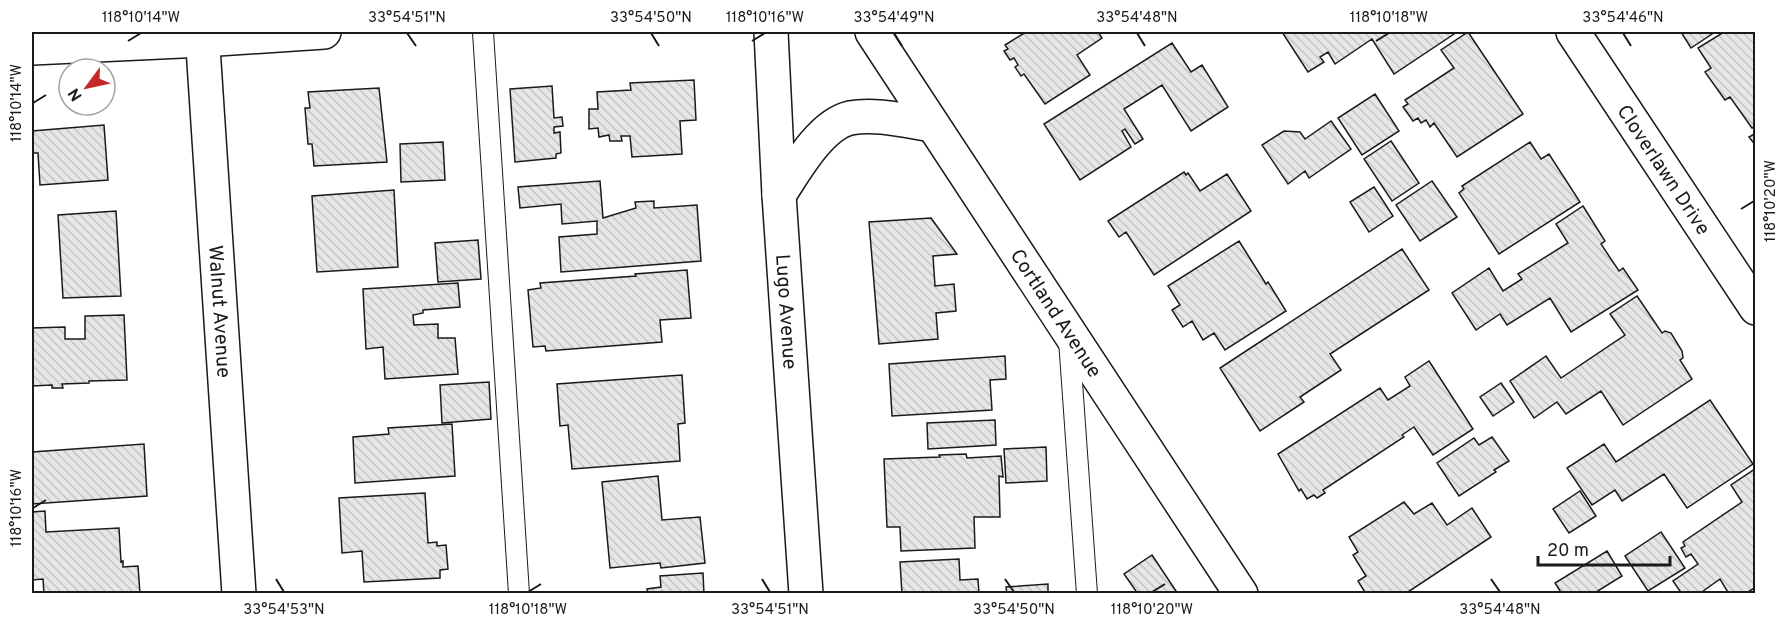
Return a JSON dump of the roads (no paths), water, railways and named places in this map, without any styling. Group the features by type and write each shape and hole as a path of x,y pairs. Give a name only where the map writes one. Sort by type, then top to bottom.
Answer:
{"street":[{"path":"32,48 202,36 324,32"},
{"name":"Lugo Avenue","path":"771,32 779,195 806,594"},
{"name":"Cortland Avenue","path":"872,32 1069,328 1241,594"},
{"name":"Cloverlawn Drive","path":"1573,32 1755,308"},
{"name":"Walnut Avenue","path":"202,36 239,594"},
{"path":"779,195 813,145 829,129 848,118 869,116 932,125"}],"lane":[{"path":"483,32 519,594"},
{"path":"1069,328 1087,594"}]}
